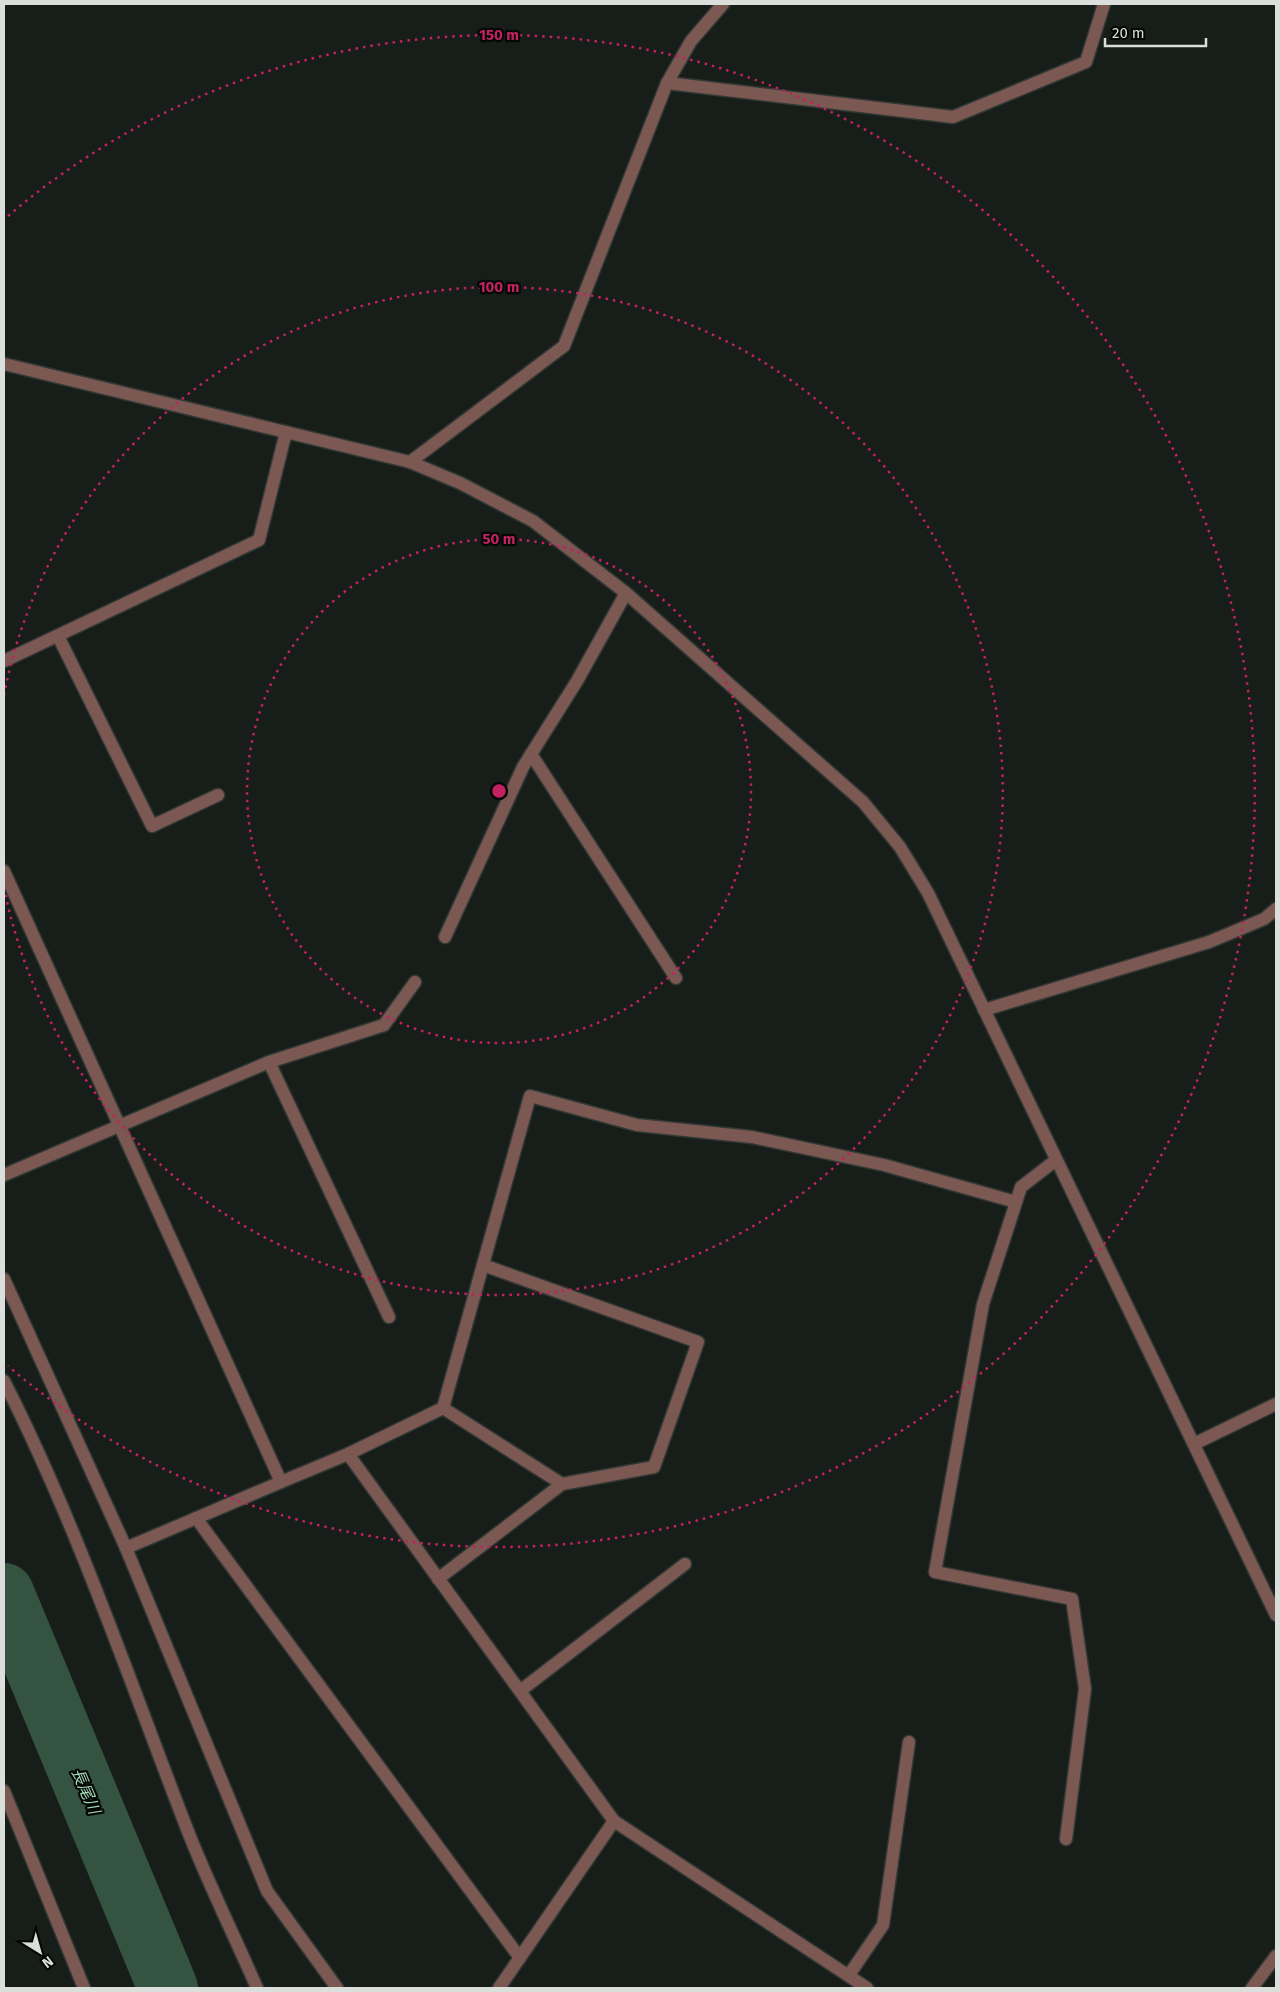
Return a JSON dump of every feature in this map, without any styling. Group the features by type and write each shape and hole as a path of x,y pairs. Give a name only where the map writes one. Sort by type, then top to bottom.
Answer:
{"street":[{"path":"410,462 564,346 666,83 691,41 723,4"},
{"path":"666,83 953,117 1086,62 1104,4"},
{"path":"4,364 410,462 460,482 533,520 626,593 863,802 900,847 928,893 1276,1615"},
{"path":"4,661 259,540 286,432"},
{"path":"445,937 523,766 577,681 626,593"},
{"path":"58,636 152,826 218,795"},
{"path":"531,754 676,978"},
{"path":"4,871 281,1482"},
{"path":"984,1010 1210,942 1264,919 1276,909"},
{"path":"4,1175 269,1062 384,1025 415,982"},
{"path":"269,1062 389,1318"},
{"path":"126,1548 348,1454 443,1408 530,1096 637,1125 752,1137 884,1165 1016,1202"},
{"path":"1056,1160 1021,1187 983,1304 935,1572 1072,1599 1085,1689 1066,1839"},
{"path":"438,1579 562,1484 654,1467 698,1342 483,1265"},
{"path":"4,1280 126,1548 267,1891 336,1988"},
{"path":"4,1381 86,1564 188,1832 257,1988"},
{"path":"1194,1444 1276,1404"},
{"path":"443,1408 562,1484"},
{"path":"348,1454 614,1821 867,1988"},
{"path":"196,1518 520,1958"},
{"path":"520,1691 685,1564"},
{"path":"849,1975 883,1925 909,1742"},
{"path":"4,1791 84,1988"},
{"path":"499,1988 614,1821"},
{"path":"1252,1988 1276,1956"}],"waterway":[{"name":"長尾川","path":"4,1593 168,1988"}]}
